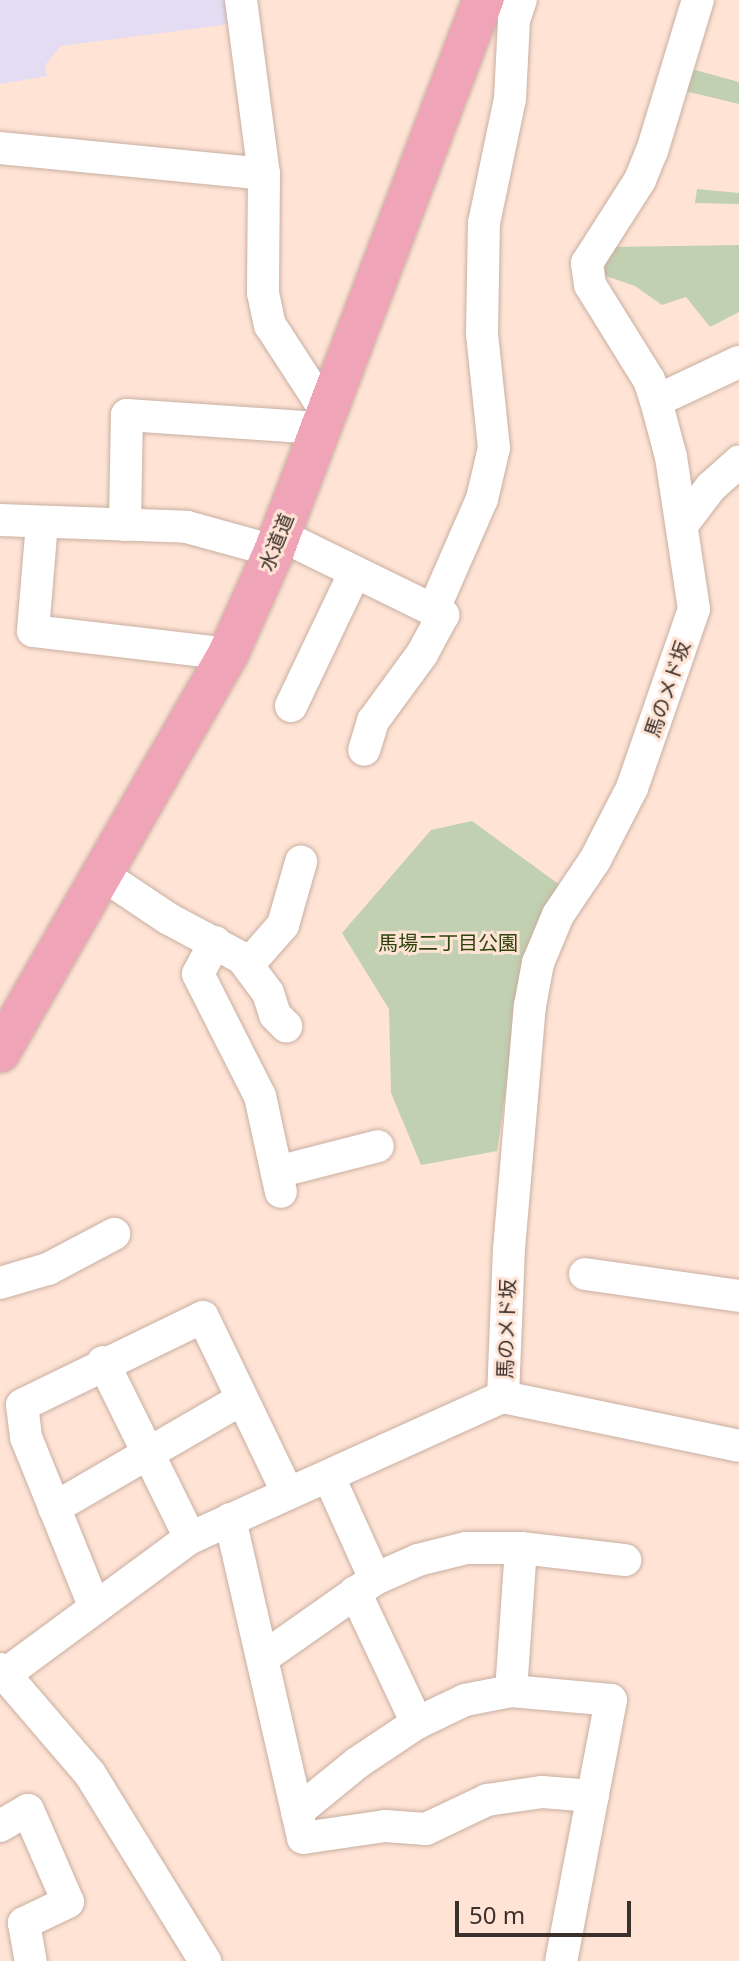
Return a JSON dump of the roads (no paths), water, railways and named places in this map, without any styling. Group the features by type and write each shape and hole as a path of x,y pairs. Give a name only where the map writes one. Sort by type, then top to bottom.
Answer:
{"main road":[{"name":"水道道","path":"0,1052 228,654 277,543 483,0"}],"street":[{"path":"125,525 127,415 304,427 324,418 318,399 270,325 263,293 264,174 241,0"},
{"path":"433,611 482,499 494,448 482,334 484,223 510,99 514,20 521,0"},
{"name":"馬のメド坂","path":"503,1397 509,1249 530,1006 538,963 558,915 595,860 632,788 694,609 671,457 656,401 649,380 590,285 587,263 640,180 652,151 698,0"},
{"path":"0,148 264,174"},
{"path":"656,401 739,362"},
{"path":"682,525 711,487 739,462"},
{"path":"0,520 187,527 277,543 355,572 443,615 422,654 373,721 364,750"},
{"path":"42,523 33,631 228,654"},
{"path":"291,706 355,572"},
{"path":"248,965 283,925 301,862"},
{"path":"103,875 169,919 215,942 248,965 268,993 275,1015 286,1026"},
{"path":"215,942 198,974 260,1096 279,1182 378,1146"},
{"path":"0,1283 48,1269 114,1234"},
{"path":"585,1274 739,1296"},
{"path":"95,1608 26,1437 22,1405 103,1362 203,1317 288,1494"},
{"path":"103,1362 190,1538"},
{"path":"205,1961 90,1774 1,1674 190,1538 503,1397 739,1446"},
{"path":"54,1508 242,1399"},
{"path":"329,1477 365,1586 417,1723"},
{"path":"230,1519 303,1838 385,1826 426,1829 487,1800 542,1792 593,1796"},
{"path":"264,1657 365,1586 418,1560 466,1548 521,1548 625,1560"},
{"path":"511,1691 521,1548"},
{"path":"297,1812 357,1763 417,1723 465,1700 511,1691 611,1700 561,1961"},
{"path":"0,1826 28,1810 68,1902 24,1923 31,1961"}],"park label":[{"name":"馬場二丁目公園","path":"448,942"}]}
